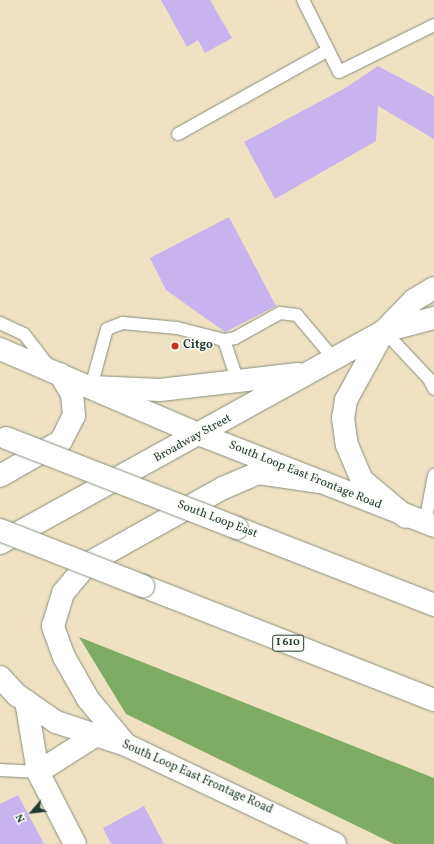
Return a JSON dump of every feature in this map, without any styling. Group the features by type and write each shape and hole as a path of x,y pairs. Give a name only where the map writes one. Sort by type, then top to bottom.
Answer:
{"main road":[{"name":"Broadway Street","path":"384,331 414,300 434,288"},
{"name":"Broadway Street","path":"0,543 201,435 384,331 434,318"},
{"path":"384,331 346,400 343,418 347,446 362,480 422,522"},
{"name":"South Loop East Frontage Road","path":"0,350 56,372 201,435 422,522"},
{"path":"0,476 61,441 74,416 72,394 56,372"},
{"path":"91,387 160,390 309,373"},
{"name":"South Loop East","path":"3,436 434,605"},
{"path":"126,745 88,699 64,657 53,626 63,593 87,564 223,488 258,473 320,482"},
{"name":"I 610","path":"0,530 434,700"},
{"name":"South Loop East Frontage Road","path":"0,677 26,701 56,722 126,745 335,844"},
{"path":"26,701 38,772 75,844"},
{"path":"38,772 96,736"}],"lane":[{"path":"303,0 339,72 434,25"},
{"path":"178,134 328,50"},
{"path":"91,387 101,348 112,324 177,328 224,340 235,338 280,313 297,315 334,359"},
{"path":"0,323 24,334 56,372"},
{"path":"384,331 429,379 434,389"},
{"path":"224,340 238,382"},
{"path":"422,522 434,475"},
{"path":"0,770 38,772"}],"green space":[{"path":"79,637 434,778 434,844 394,844 126,714"}],"building":[{"path":"161,0 210,0 232,38 205,53 198,40 187,47"},
{"path":"378,66 434,96 434,139 378,106 376,141 275,199 244,142 347,87"},
{"path":"229,217 276,306 225,332 166,290 150,258"},
{"path":"18,795 44,844 0,844 0,804"},
{"path":"144,806 164,844 111,844 103,828"}],"place":[{"name":"Citgo","path":"175,346"}]}
